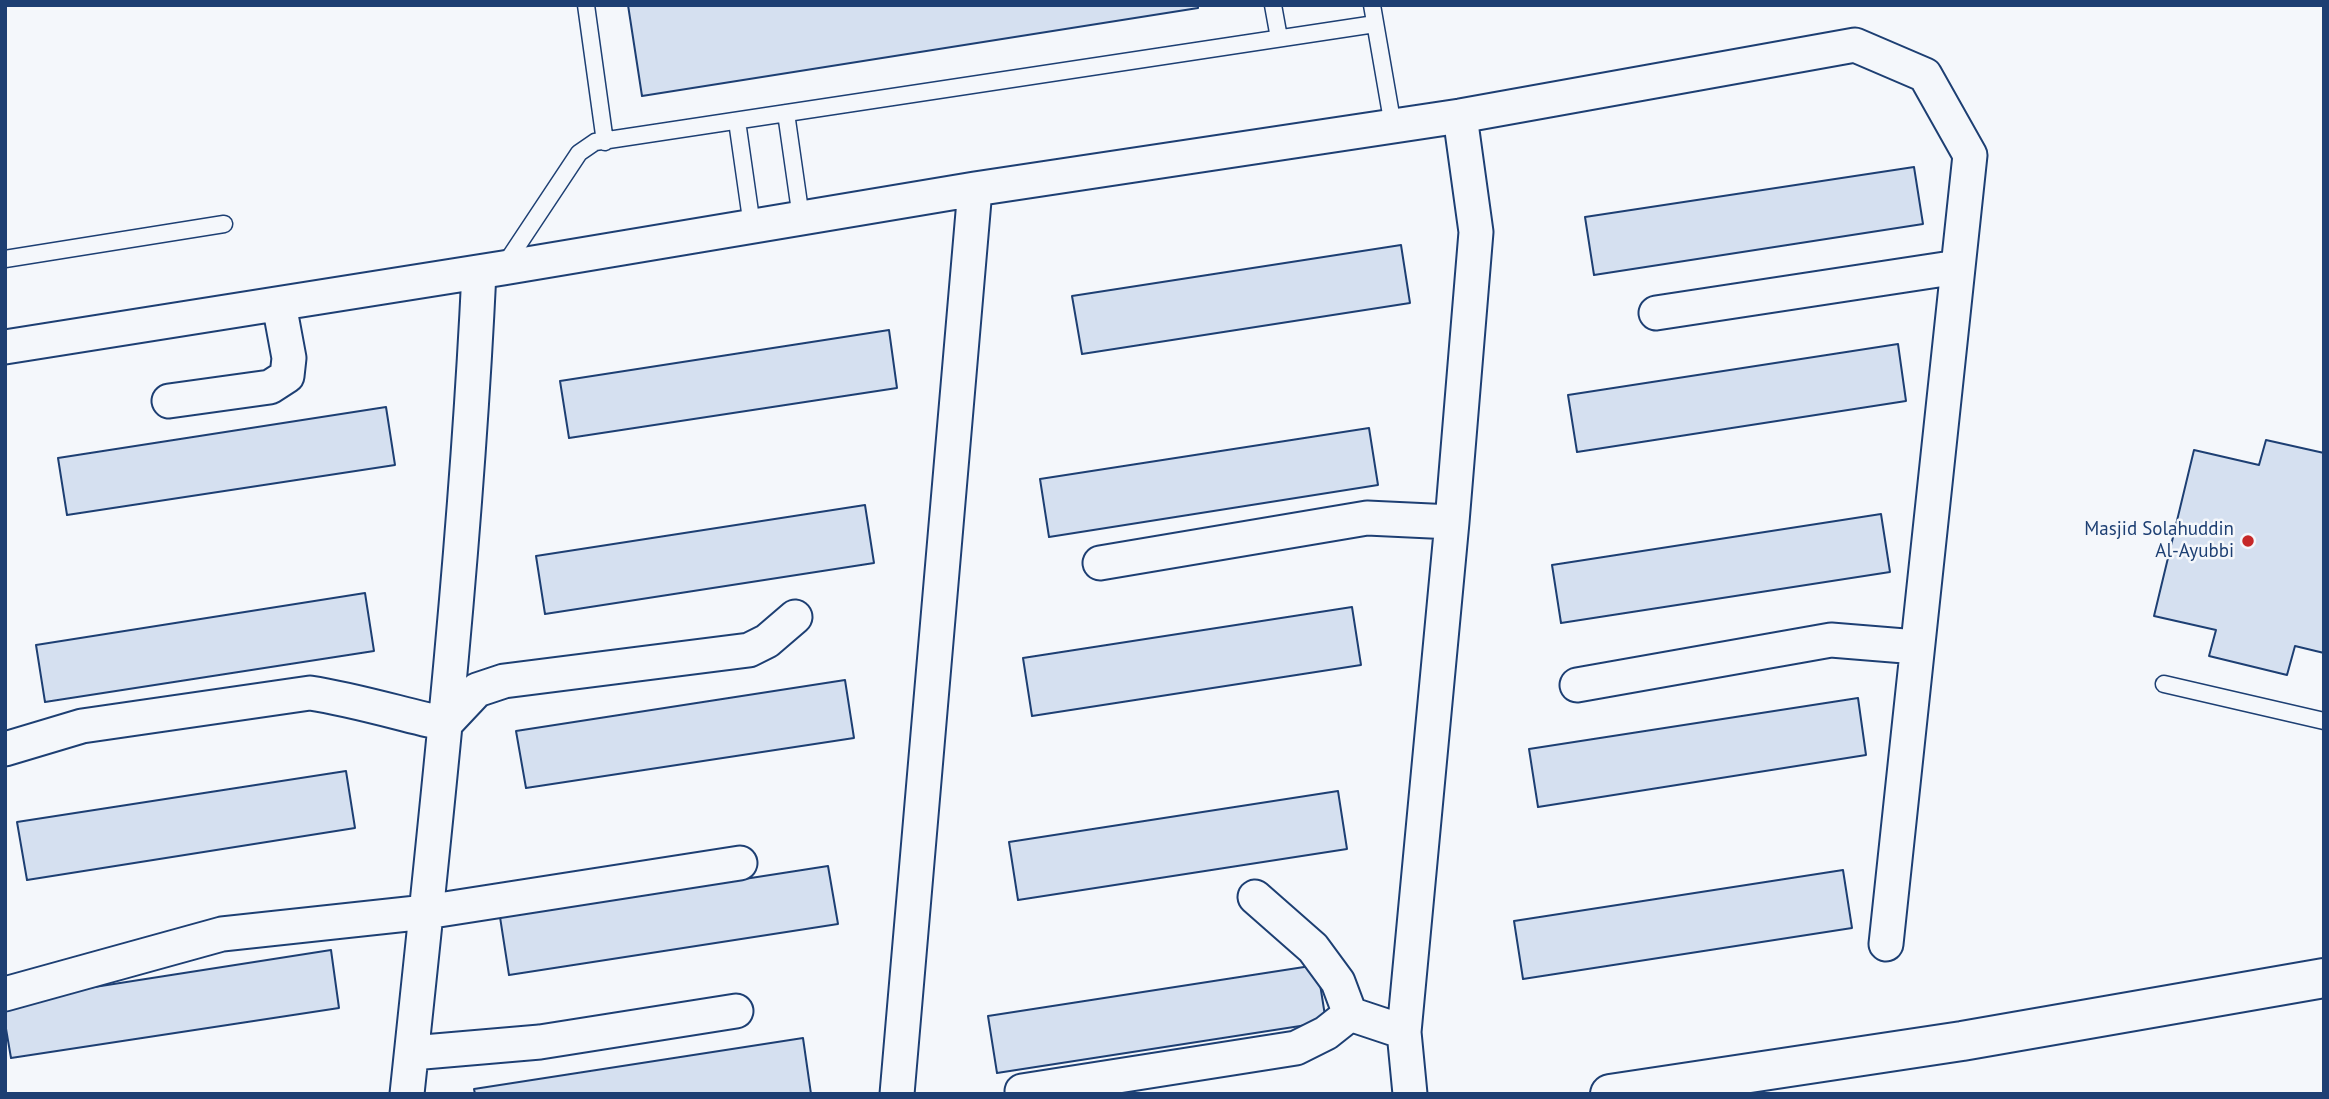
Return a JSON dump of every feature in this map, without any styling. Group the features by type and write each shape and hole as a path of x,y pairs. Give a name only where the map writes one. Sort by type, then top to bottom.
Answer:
{"street":[{"path":"5,347 491,270 975,189 1460,116 1855,45 1925,75 1970,155 1885,944"},
{"path":"1410,1094 1404,1032 1476,232 1460,116"},
{"path":"897,1094 975,189"},
{"path":"1656,313 1958,267"},
{"path":"407,1094 445,724 474,390 491,270"},
{"path":"169,401 270,387 287,376 289,358 279,304"},
{"path":"1100,564 1367,518 1452,522"},
{"path":"445,724 477,690 504,681 749,650 767,641 795,617"},
{"path":"1577,685 1831,640 1917,647"},
{"path":"5,749 82,726 310,693 343,698 376,709 445,724"},
{"path":"5,994 222,934 426,912 740,863"},
{"path":"1255,897 1313,948 1338,982 1350,1014"},
{"path":"1610,1094 1652,1090 1962,1041 2324,978"},
{"path":"412,1053 540,1042 736,1011"},
{"path":"1350,1014 1404,1032"},
{"path":"1022,1091 1296,1048 1326,1033 1350,1014"}],"lane":[{"path":"586,5 605,142"},
{"path":"1273,5 1279,38"},
{"path":"1372,5 1393,126"},
{"path":"491,270 579,153 595,142 1375,24"},
{"path":"786,113 801,218"},
{"path":"737,121 752,226"},
{"path":"5,259 224,224"},
{"path":"2164,684 2324,721"}],"building":[{"path":"628,5 1198,5 1198,8 642,96"},
{"path":"1914,167 1923,224 1594,275 1585,217"},
{"path":"1401,245 1410,303 1082,354 1072,296"},
{"path":"889,330 897,388 569,438 560,381"},
{"path":"1898,344 1906,401 1577,452 1568,395"},
{"path":"386,407 395,465 67,515 58,458"},
{"path":"1369,428 1378,485 1049,537 1040,479"},
{"name":"Masjid Solahuddin Al-Ayubbi","path":"2266,440 2324,453 2324,653 2295,646 2287,675 2209,656 2216,630 2154,616 2194,450 2259,465"},
{"path":"865,505 874,563 545,614 536,556"},
{"path":"1881,514 1890,572 1561,623 1552,565"},
{"path":"365,593 374,651 45,702 36,645"},
{"path":"1352,607 1361,665 1032,716 1023,658"},
{"path":"845,680 854,738 526,788 516,731"},
{"path":"1858,698 1866,755 1538,807 1529,749"},
{"path":"346,771 355,828 27,880 17,822"},
{"path":"1338,791 1347,849 1018,900 1009,842"},
{"path":"828,866 838,924 509,975 500,917"},
{"path":"1843,870 1852,928 1523,979 1514,921"},
{"path":"331,950 339,1008 11,1058 5,1023 5,1001"},
{"path":"1317,965 1326,1022 997,1073 988,1016"},
{"path":"803,1038 811,1094 475,1094 474,1089"}],"place":[{"name":"Masjid Solahuddin Al-Ayubbi","path":"2248,541"}]}
